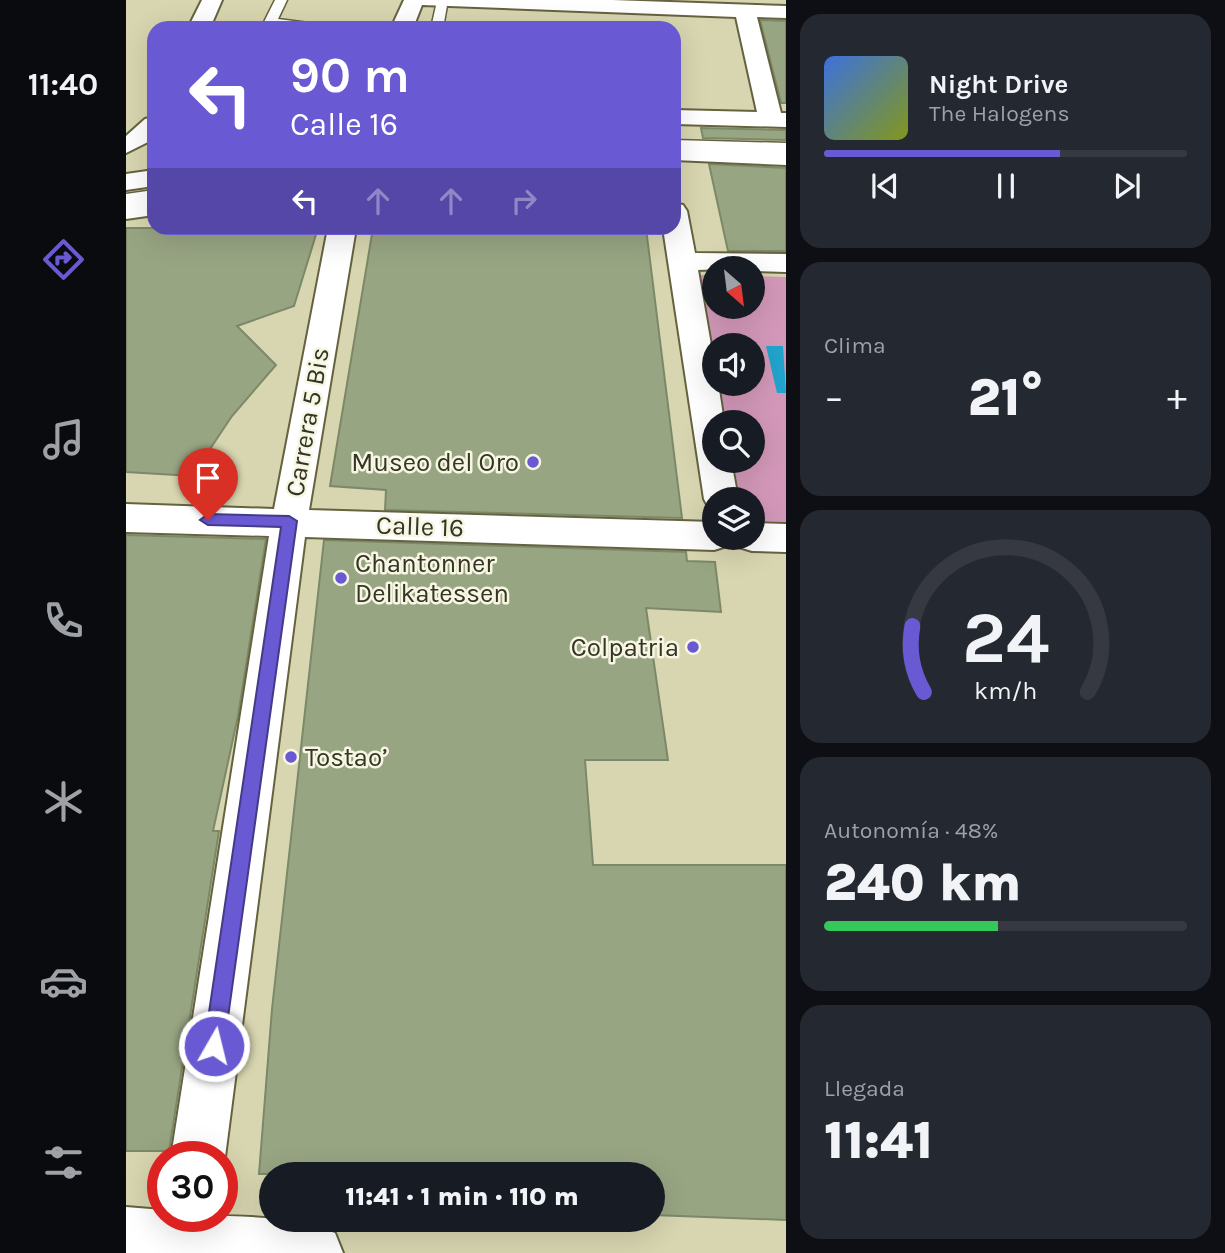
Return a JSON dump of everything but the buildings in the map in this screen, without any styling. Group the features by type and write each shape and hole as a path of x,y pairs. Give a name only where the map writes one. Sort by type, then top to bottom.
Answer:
{"street":[{"path":"202,21 212,0"},
{"path":"405,21 414,0"},
{"path":"425,0 786,12"},
{"path":"565,3 565,21"},
{"path":"681,117 781,122 745,11"},
{"path":"126,146 147,132"},
{"path":"681,153 786,157"},
{"path":"126,182 147,179"},
{"path":"126,211 147,208"},
{"name":"Carrera 5 Bis","path":"200,1141 289,521 341,235"},
{"path":"678,235 706,410"},
{"path":"682,261 786,263"},
{"name":"Calle 16","path":"126,518 702,536"},
{"path":"765,537 786,538"},
{"path":"126,1234 187,1237 315,1253"}],"lane":[{"path":"271,21 281,0"},
{"path":"439,21 443,1"},
{"path":"681,122 781,122"},
{"path":"681,144 786,146"},
{"path":"126,200 147,196"}],"shaded area":[{"path":"765,276 786,277 786,522 765,521 765,487 738,487 735,473 765,473 765,410 724,410 721,396 765,396 765,333 710,333 708,319 765,319"}],"water":[{"path":"766,346 783,346 786,393 777,393"}],"place":[{"name":"Museo del Oro","path":"533,462"},
{"name":"Chantonner Delikatessen","path":"341,578"},
{"name":"Colpatria","path":"693,647"},
{"name":"Tostao’","path":"291,757"}],"route":[{"path":"208,520 289,521 214,1046"}]}
